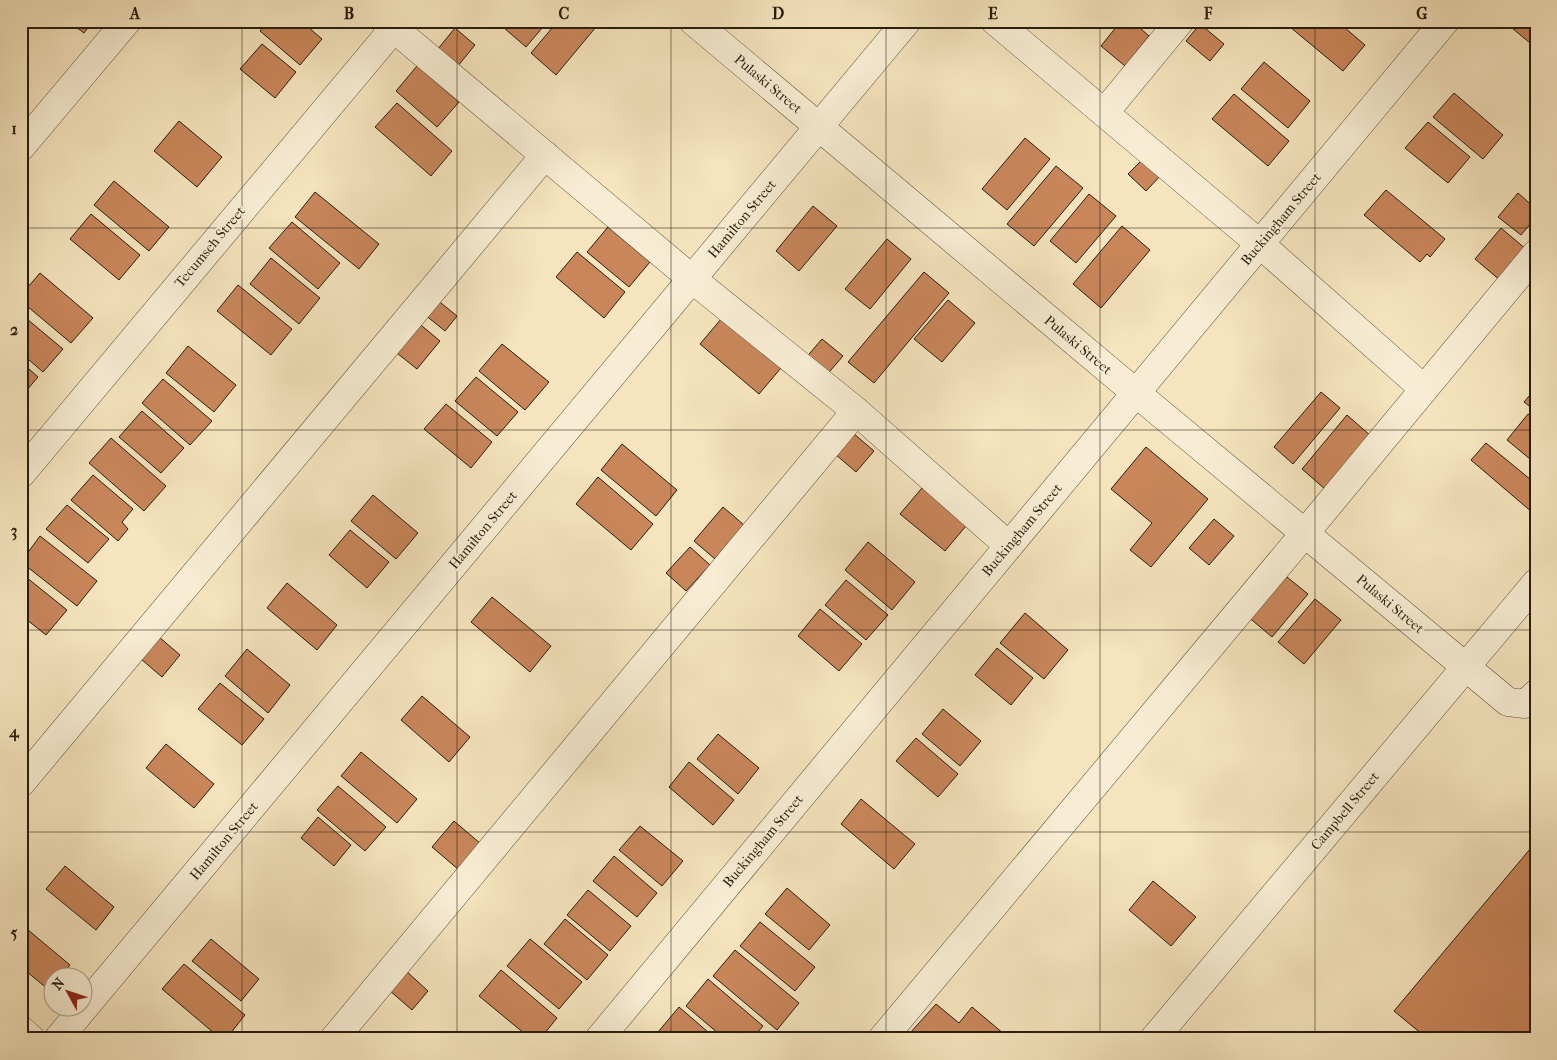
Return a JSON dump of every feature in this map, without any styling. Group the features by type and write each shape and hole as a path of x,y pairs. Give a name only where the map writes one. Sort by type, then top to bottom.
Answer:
{"street":[{"path":"21,147 127,21"},
{"name":"Pulaski Street","path":"693,21 1508,702 1525,704 1536,694"},
{"name":"Hamilton Street","path":"58,1039 907,21"},
{"path":"995,21 1260,244 1424,389"},
{"path":"1105,112 1180,21"},
{"name":"Buckingham Street","path":"599,1039 1445,21"},
{"path":"393,24 692,278 856,411 1009,546"},
{"name":"Tecumseh Street","path":"21,474 393,24"},
{"path":"21,782 545,154"},
{"path":"882,1039 1305,534 1536,254"},
{"path":"334,1039 856,411"},
{"name":"Campbell Street","path":"1154,1039 1536,583"},
{"path":"21,1030 31,1039"}],"building":[{"path":"68,21 93,21 84,33"},
{"path":"268,21 301,21 322,39 300,65 260,31"},
{"path":"496,21 548,21 526,47"},
{"path":"558,21 601,21 556,75 531,53"},
{"path":"1121,21 1132,21 1149,36 1125,66 1101,46"},
{"path":"1337,21 1365,45 1343,71 1284,22"},
{"path":"1518,21 1536,21 1536,48 1512,28"},
{"path":"1200,24 1224,44 1210,61 1186,41"},
{"path":"455,28 475,45 457,67 437,50"},
{"path":"262,44 296,72 275,98 240,69"},
{"path":"1264,62 1310,101 1288,128 1241,89"},
{"path":"417,66 459,102 437,127 396,91"},
{"path":"1454,93 1503,135 1483,159 1433,117"},
{"path":"1234,94 1289,141 1268,166 1212,119"},
{"path":"397,103 452,151 431,176 375,127"},
{"path":"179,121 222,157 197,187 154,151"},
{"path":"1428,122 1470,157 1448,183 1405,148"},
{"path":"1025,138 1050,159 1007,210 982,189"},
{"path":"1146,156 1163,173 1146,191 1128,174"},
{"path":"1056,166 1083,188 1034,246 1007,224"},
{"path":"114,181 169,227 149,251 94,205"},
{"path":"1386,190 1445,239 1430,257 1427,254 1420,262 1364,215"},
{"path":"315,192 379,244 359,269 295,217"},
{"path":"1518,193 1536,209 1536,217 1521,235 1498,217"},
{"path":"1089,194 1116,216 1076,263 1050,241"},
{"path":"813,206 837,226 799,271 776,251"},
{"path":"91,214 140,255 119,280 70,239"},
{"path":"292,222 340,263 318,289 269,248"},
{"path":"1122,226 1150,250 1101,308 1073,284"},
{"path":"608,227 650,262 629,287 587,252"},
{"path":"1501,228 1527,250 1501,281 1475,259"},
{"path":"887,239 911,259 870,309 845,289"},
{"path":"577,252 625,292 604,318 556,277"},
{"path":"271,258 320,298 299,324 250,284"},
{"path":"924,272 949,293 874,383 848,362"},
{"path":"40,273 93,318 71,343 21,301 21,295"},
{"path":"238,285 292,329 271,355 217,311"},
{"path":"436,299 457,316 445,331 424,314"},
{"path":"948,300 975,323 942,362 914,339"},
{"path":"21,314 63,349 43,372 21,353"},
{"path":"722,318 781,368 759,394 700,344"},
{"path":"416,321 440,341 417,369 393,350"},
{"path":"822,339 843,356 824,378 804,360"},
{"path":"502,344 549,382 525,410 479,371"},
{"path":"188,346 236,385 214,412 166,373"},
{"path":"21,362 38,377 21,397"},
{"path":"476,377 518,412 497,436 455,401"},
{"path":"163,379 212,421 190,445 142,403"},
{"path":"1536,388 1536,411 1524,402"},
{"path":"1321,392 1340,408 1293,464 1274,447"},
{"path":"446,404 492,442 471,468 424,429"},
{"path":"142,411 184,448 161,473 119,437"},
{"path":"1528,414 1536,420 1536,464 1507,440"},
{"path":"1347,415 1371,436 1326,490 1302,469"},
{"path":"853,433 874,451 856,472 835,454"},
{"path":"111,438 166,486 144,511 89,463"},
{"path":"1486,443 1536,484 1536,510 1533,513 1471,460"},
{"path":"622,444 677,490 656,516 601,470"},
{"path":"1146,447 1208,499 1151,567 1130,550 1152,523 1111,489"},
{"path":"93,475 133,509 122,522 128,529 118,541 71,500"},
{"path":"598,477 653,524 631,550 576,504"},
{"path":"927,482 971,520 945,551 900,514"},
{"path":"373,495 418,533 396,559 351,521"},
{"path":"67,505 109,539 88,563 46,529"},
{"path":"723,507 744,525 715,559 694,541"},
{"path":"1214,519 1234,536 1209,565 1189,548"},
{"path":"350,530 389,562 367,588 329,555"},
{"path":"40,536 97,581 77,606 21,562"},
{"path":"868,542 915,582 892,610 845,570"},
{"path":"690,547 710,565 686,591 666,573"},
{"path":"21,573 67,610 46,635 21,615"},
{"path":"1282,573 1308,594 1272,637 1246,615"},
{"path":"846,580 888,615 866,640 825,605"},
{"path":"287,583 337,625 317,650 267,608"},
{"path":"492,597 551,646 530,672 471,622"},
{"path":"1315,599 1341,620 1304,664 1278,642"},
{"path":"820,609 862,644 839,671 798,636"},
{"path":"1025,613 1068,650 1044,679 1000,643"},
{"path":"159,637 180,655 162,677 141,659"},
{"path":"997,648 1033,678 1011,705 975,675"},
{"path":"247,649 290,685 268,713 225,676"},
{"path":"220,683 264,719 242,745 198,709"},
{"path":"422,696 470,737 449,762 401,720"},
{"path":"943,709 981,741 960,766 922,734"},
{"path":"718,734 759,768 738,794 697,759"},
{"path":"916,738 958,774 938,797 896,761"},
{"path":"166,744 214,784 194,808 146,768"},
{"path":"361,752 417,799 397,823 341,776"},
{"path":"689,762 734,800 713,825 669,787"},
{"path":"338,786 386,827 365,851 317,810"},
{"path":"861,799 915,844 894,869 841,824"},
{"path":"318,817 351,845 334,866 301,838"},
{"path":"454,821 481,844 459,870 432,847"},
{"path":"640,826 683,861 662,886 619,850"},
{"path":"1536,842 1536,1039 1428,1039 1394,1011"},
{"path":"614,856 657,893 637,917 593,881"},
{"path":"65,866 114,907 96,930 46,889"},
{"path":"1153,881 1196,917 1171,946 1129,910"},
{"path":"787,888 830,925 809,950 765,914"},
{"path":"588,890 631,926 610,951 567,915"},
{"path":"565,919 608,955 587,980 544,944"},
{"path":"760,922 815,967 795,991 740,946"},
{"path":"21,924 70,965 67,968 42,968 42,984 21,967"},
{"path":"211,939 259,979 241,1001 192,961"},
{"path":"530,939 582,982 559,1009 507,966"},
{"path":"735,950 799,1003 777,1030 713,976"},
{"path":"184,964 245,1015 226,1039 221,1039 162,989"},
{"path":"405,970 428,991 412,1010 389,990"},
{"path":"501,970 557,1018 540,1039 531,1039 479,996"},
{"path":"708,979 763,1026 752,1039 725,1039 686,1006"},
{"path":"936,1004 959,1023 972,1007 1010,1039 917,1039 910,1033"},
{"path":"679,1007 716,1039 666,1039 658,1032"}]}
